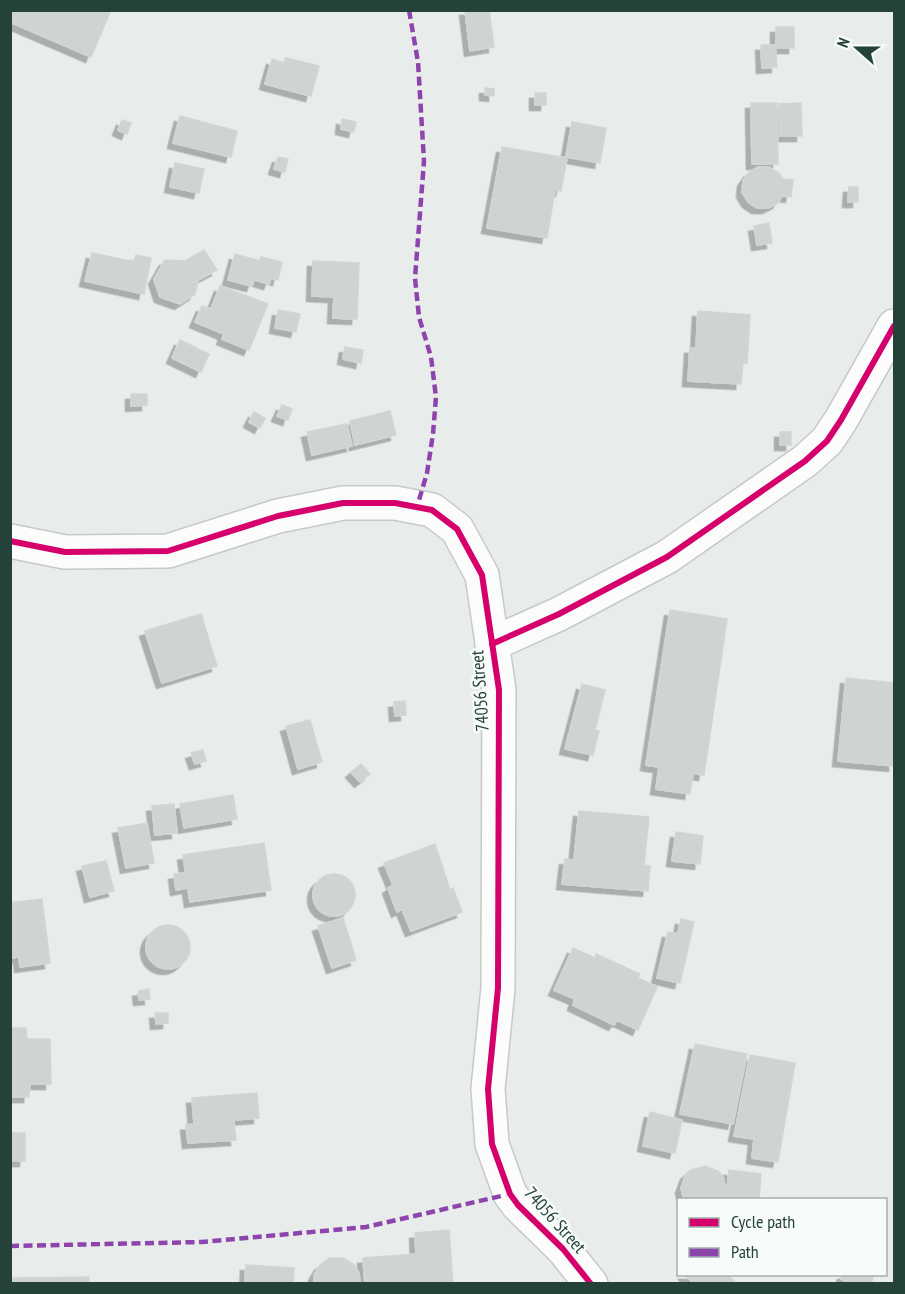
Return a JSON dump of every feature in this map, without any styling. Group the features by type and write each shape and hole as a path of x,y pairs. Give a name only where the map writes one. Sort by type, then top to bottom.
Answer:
{"street":[{"path":"492,644 559,614 667,557 805,461 826,441 841,420 894,326"},
{"name":"74056 Street","path":"10,540 65,552 168,550 278,516 343,503 394,503 432,510 457,529 482,575 499,690 498,988 488,1089 492,1144 510,1194 518,1205 563,1249 591,1284"}],"building":[{"path":"14,10 111,10 91,57 10,22"},
{"path":"465,10 489,10 494,47 470,51"},
{"path":"776,27 794,27 794,48 776,48"},
{"path":"761,45 775,45 777,67 762,68"},
{"path":"286,58 319,66 311,96 265,84 272,59 284,63"},
{"path":"485,88 494,89 494,96 485,95"},
{"path":"535,93 546,93 546,105 535,105"},
{"path":"751,103 777,103 778,164 752,164"},
{"path":"801,103 802,136 780,136 779,104"},
{"path":"180,116 237,131 231,157 173,143"},
{"path":"342,119 356,122 354,132 341,129"},
{"path":"122,120 131,123 127,134 118,130"},
{"path":"572,122 606,128 600,163 566,157"},
{"path":"502,147 567,158 561,191 555,190 547,238 487,228"},
{"path":"278,157 288,159 285,172 274,169"},
{"path":"175,163 204,169 199,193 170,187"},
{"path":"758,167 769,167 779,173 783,179 793,180 791,197 782,196 778,203 768,208 757,208 748,202 742,192 743,181 749,172"},
{"path":"849,187 858,187 858,202 848,202"},
{"path":"769,223 772,243 757,245 754,226"},
{"path":"204,250 217,270 198,280 195,294 180,304 160,297 154,279 165,260 185,261"},
{"path":"92,253 134,262 136,255 151,258 144,294 85,281"},
{"path":"235,254 260,261 252,286 228,280"},
{"path":"261,257 282,262 278,280 271,278 269,284 255,280"},
{"path":"313,261 359,263 357,319 333,318 334,297 312,296"},
{"path":"220,286 268,304 249,350 222,339 224,334 195,322 202,306 211,309"},
{"path":"278,310 300,314 296,332 275,328"},
{"path":"698,311 750,315 747,363 743,363 741,384 688,381 690,348 696,348"},
{"path":"180,340 209,354 201,372 172,358"},
{"path":"345,347 363,350 361,363 343,359"},
{"path":"131,394 147,394 147,405 131,406"},
{"path":"282,405 292,409 288,420 277,416"},
{"path":"390,411 396,435 355,445 350,421"},
{"path":"254,412 265,418 260,428 249,422"},
{"path":"347,424 352,446 312,455 307,432"},
{"path":"780,432 791,432 791,445 780,445"},
{"path":"670,610 727,619 704,775 693,773 690,794 656,789 659,767 646,765"},
{"path":"201,614 217,666 162,683 145,631"},
{"path":"846,678 894,683 894,766 838,761"},
{"path":"582,684 605,690 595,730 599,731 593,755 565,749"},
{"path":"405,701 406,715 395,716 394,702"},
{"path":"310,720 322,762 298,769 286,726"},
{"path":"203,750 206,761 195,764 191,753"},
{"path":"361,764 370,774 360,782 351,772"},
{"path":"233,795 237,819 184,828 180,804"},
{"path":"174,804 177,833 155,835 152,806"},
{"path":"579,811 649,817 644,865 650,866 648,891 562,884 565,859 574,860"},
{"path":"147,823 154,863 126,868 118,828"},
{"path":"676,832 703,836 700,864 672,861"},
{"path":"264,843 271,890 190,902 183,855"},
{"path":"435,844 450,890 453,888 462,912 411,931 402,909 397,912 388,888 393,885 384,863"},
{"path":"106,861 114,891 90,897 82,866"},
{"path":"184,873 187,888 176,890 174,874"},
{"path":"334,874 342,875 349,880 354,887 354,903 349,910 342,915 334,916 326,915 319,910 314,903 313,895 314,887 319,880 326,875"},
{"path":"42,899 50,963 20,967 19,957 10,958 10,903"},
{"path":"343,918 356,960 332,968 318,926"},
{"path":"681,919 694,922 680,983 657,978 668,932 678,934"},
{"path":"168,925 177,926 184,931 189,938 189,956 184,963 177,968 168,969 159,968 152,963 147,956 146,947 147,938 152,931 159,926"},
{"path":"573,948 595,958 596,954 640,974 638,978 657,987 638,1030 617,1020 614,1025 573,1005 575,999 554,990"},
{"path":"149,989 150,999 139,1000 138,991"},
{"path":"155,1013 168,1013 168,1023 156,1024"},
{"path":"10,1028 26,1028 27,1039 50,1039 51,1084 30,1084 29,1097 10,1097"},
{"path":"695,1044 747,1054 733,1124 680,1114"},
{"path":"750,1055 795,1063 778,1162 752,1158 754,1139 734,1136"},
{"path":"257,1093 259,1118 194,1123 192,1098"},
{"path":"650,1112 682,1120 675,1153 643,1146"},
{"path":"234,1121 236,1140 188,1143 186,1125"},
{"path":"10,1133 25,1133 25,1161 10,1161"},
{"path":"705,1166 718,1171 723,1177 726,1191 724,1198 684,1198 681,1188 686,1174"},
{"path":"729,1170 761,1174 759,1198 726,1198"},
{"path":"449,1230 453,1284 365,1284 363,1258 416,1254 415,1233"},
{"path":"330,1258 343,1258 353,1264 359,1273 360,1284 314,1284 314,1275 320,1265"},
{"path":"246,1265 294,1268 293,1284 245,1284"},
{"path":"686,1276 729,1276 737,1284 694,1284"},
{"path":"842,1276 873,1276 871,1284 852,1284 841,1279"},
{"path":"89,1277 89,1284 10,1284 10,1278"}],"marked path":[{"path":"409,10 418,62 424,161 415,278 419,317 431,357 436,397 427,473 417,507"},
{"path":"10,1246 202,1242 366,1227 510,1194"}],"cycle path":[{"path":"492,644 559,614 667,557 805,461 827,441 841,420 894,326"},
{"path":"10,541 65,552 168,551 278,516 343,503 395,503 432,510 457,529 482,575 499,690 498,988 488,1089 492,1144 510,1194 518,1205 563,1249 591,1284"}]}
